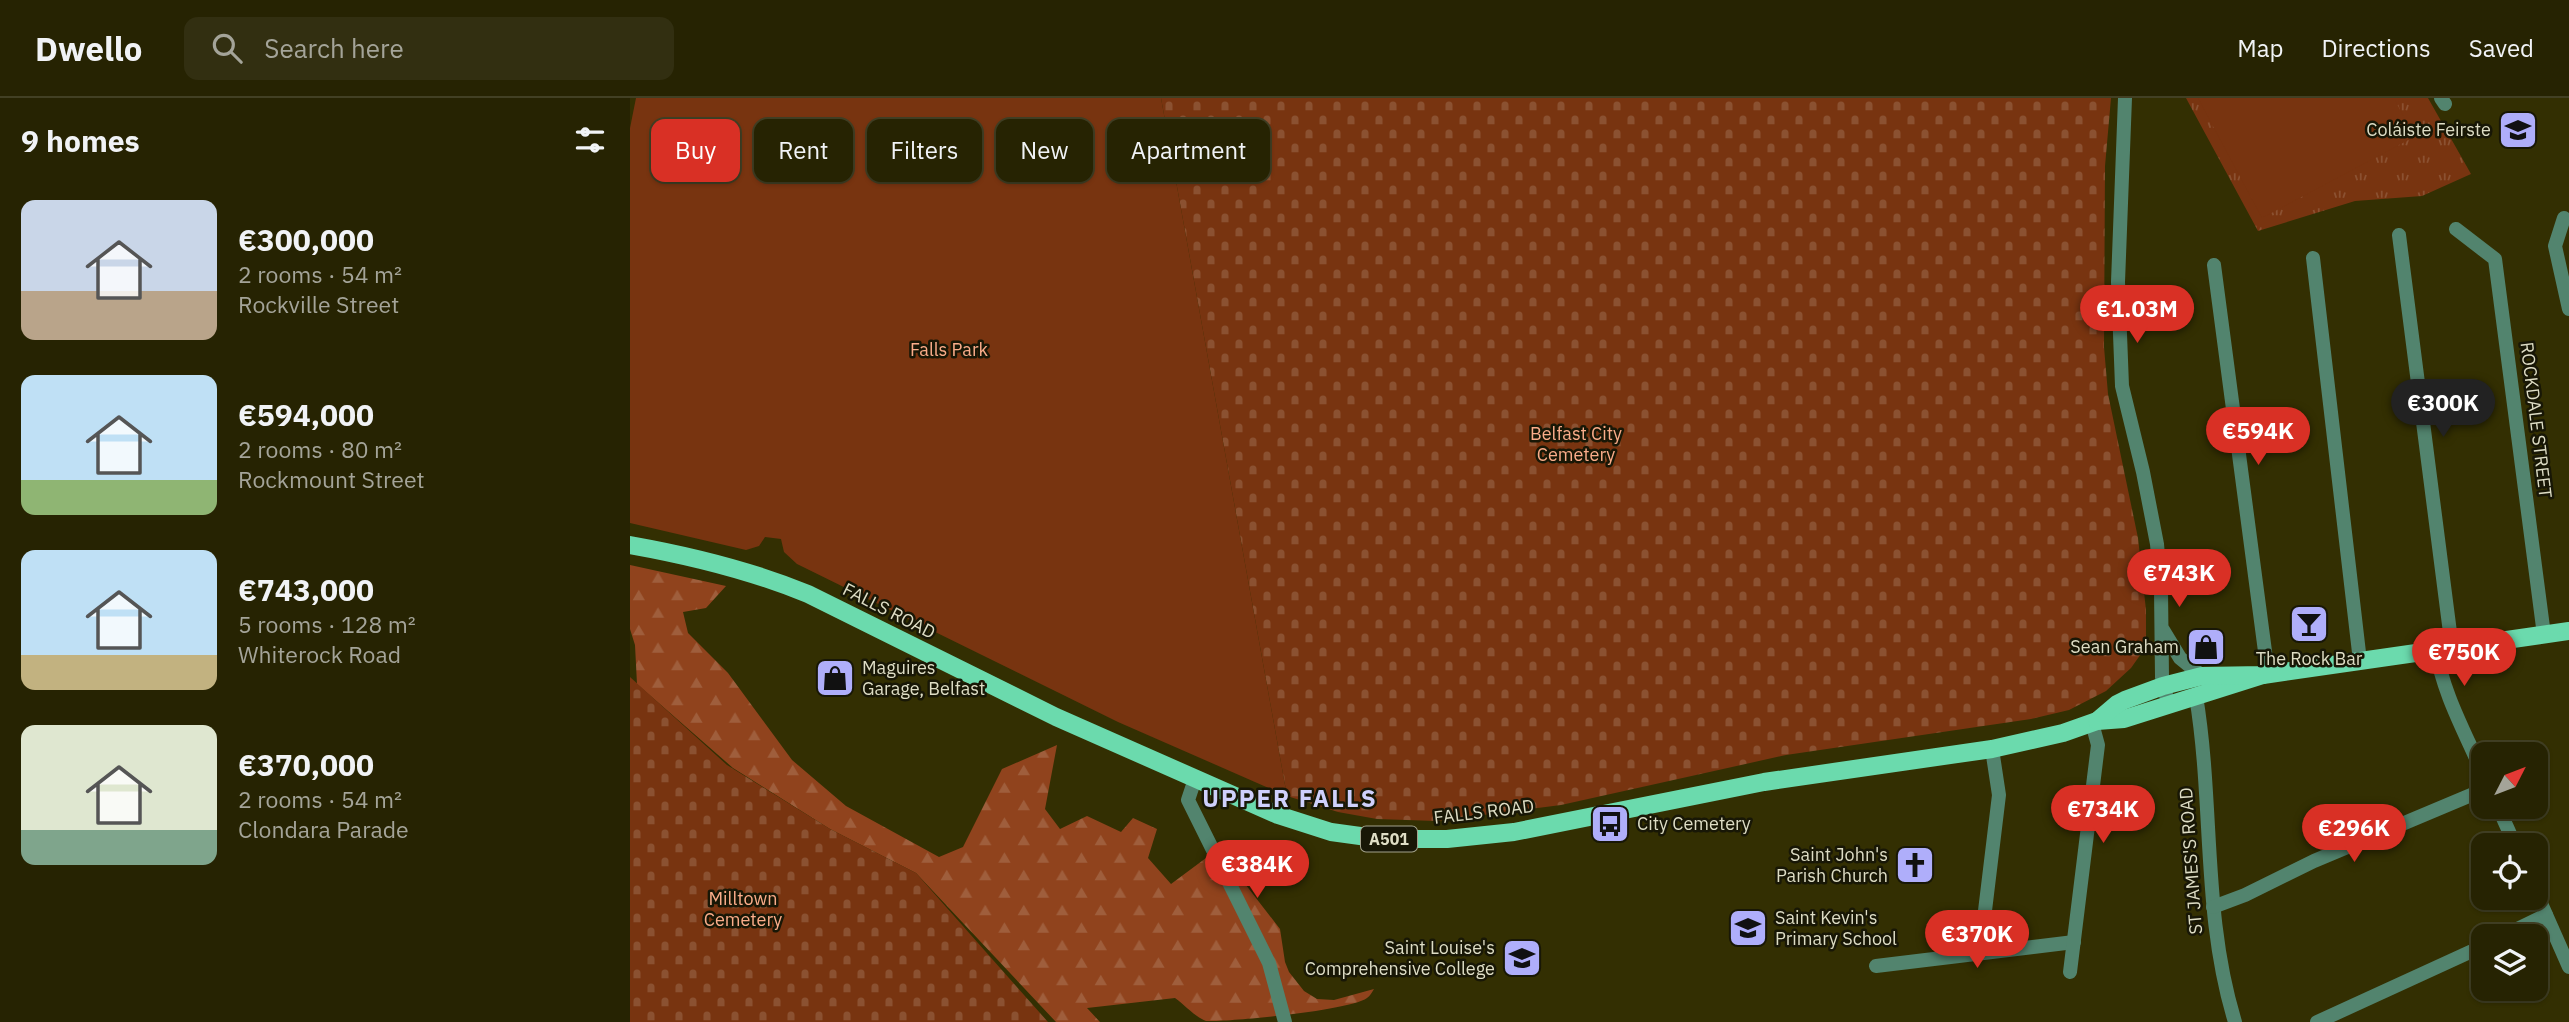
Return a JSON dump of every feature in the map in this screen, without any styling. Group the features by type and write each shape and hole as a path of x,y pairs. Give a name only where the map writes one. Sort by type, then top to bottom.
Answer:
{"main road":[{"name":"FALLS ROAD","path":"630,545 683,554 741,569 808,594 1056,717 1279,816 1311,827 1350,835 1416,841 1514,832 1764,782 1992,748 2063,733 2095,722 2124,719 2202,676 2265,674 2569,631"},
{"name":"FALLS ROAD","path":"2166,695 2196,696 2265,674"}],"street":[{"path":"2125,98 2118,282 2122,386 2146,482 2157,544 2166,695"},
{"path":"2564,218 2554,246 2569,309"},
{"name":"ROCKDALE STREET","path":"2456,229 2495,259 2544,635"},
{"path":"2399,235 2444,649 2440,673 2471,747"},
{"path":"2313,258 2360,661"},
{"path":"2214,265 2265,674"},
{"path":"2162,629 2180,658 2202,676"},
{"name":"ST JAMES'S ROAD","path":"2196,696 2204,756 2213,906 2222,983 2235,1022"},
{"path":"2070,972 2098,745 2095,722"},
{"path":"1980,952 1999,795 1992,748"},
{"path":"1195,779 1188,800 1269,963 1284,1022"},
{"path":"2213,906 2245,895 2314,862 2471,795"},
{"path":"2544,910 2569,967"},
{"path":"2528,924 2546,915"},
{"path":"1876,966 2074,942"},
{"path":"2317,1022 2471,951"}],"green space":[{"name":"Falls Park","path":"636,98 1161,98 1165,119 1107,119 1107,182 1176,182 1287,796 1118,722 797,564 784,552 781,539 765,537 759,546 746,550 630,523 630,128"},
{"name":"Belfast City Cemetery","path":"1161,98 2111,98 2105,166 2104,347 2108,394 2138,538 2146,610 2146,640 2143,651 2131,668 2106,691 2069,710 2031,719 1786,755 1561,805 1436,821 1377,819 1338,812 1287,796 1176,182 1270,182 1270,119 1165,119"},
{"path":"2186,98 2428,98 2471,174 2422,196 2355,201 2258,231"},
{"path":"2198,98 2394,98 2414,137 2262,218"},
{"path":"630,565 726,586 706,608 683,612 688,633 728,673 792,760 846,806 939,857 963,847 1002,769 1057,745 1045,809 1060,829 1087,816 1121,832 1133,818 1157,829 1148,858 1171,884 1206,858 1232,867 1280,929 1285,962 1289,972 1304,991 1317,999 1334,1000 1374,989 1367,998 1356,1003 1261,1018 1206,1021 1175,998 1087,1008 1100,1022 1056,1022 916,873 830,829 733,768 637,684 635,645 630,629"},
{"name":"Milltown Cemetery","path":"630,677 727,765 830,829 916,873 1048,1022 630,1022"}],"place":[{"name":"Coláiste Feirste","path":"2518,130"},
{"name":"The Rock Bar","path":"2309,624"},
{"name":"Sean Graham","path":"2206,647"},
{"name":"Maguires Garage, Belfast","path":"835,678"},
{"name":"City Cemetery","path":"1610,824"},
{"name":"Saint John's Parish Church","path":"1915,865"},
{"name":"Saint Kevin's Primary School","path":"1748,928"},
{"name":"Saint Louise's Comprehensive College","path":"1522,958"}],"district":[{"name":"UPPER FALLS","path":"1290,799"}]}
